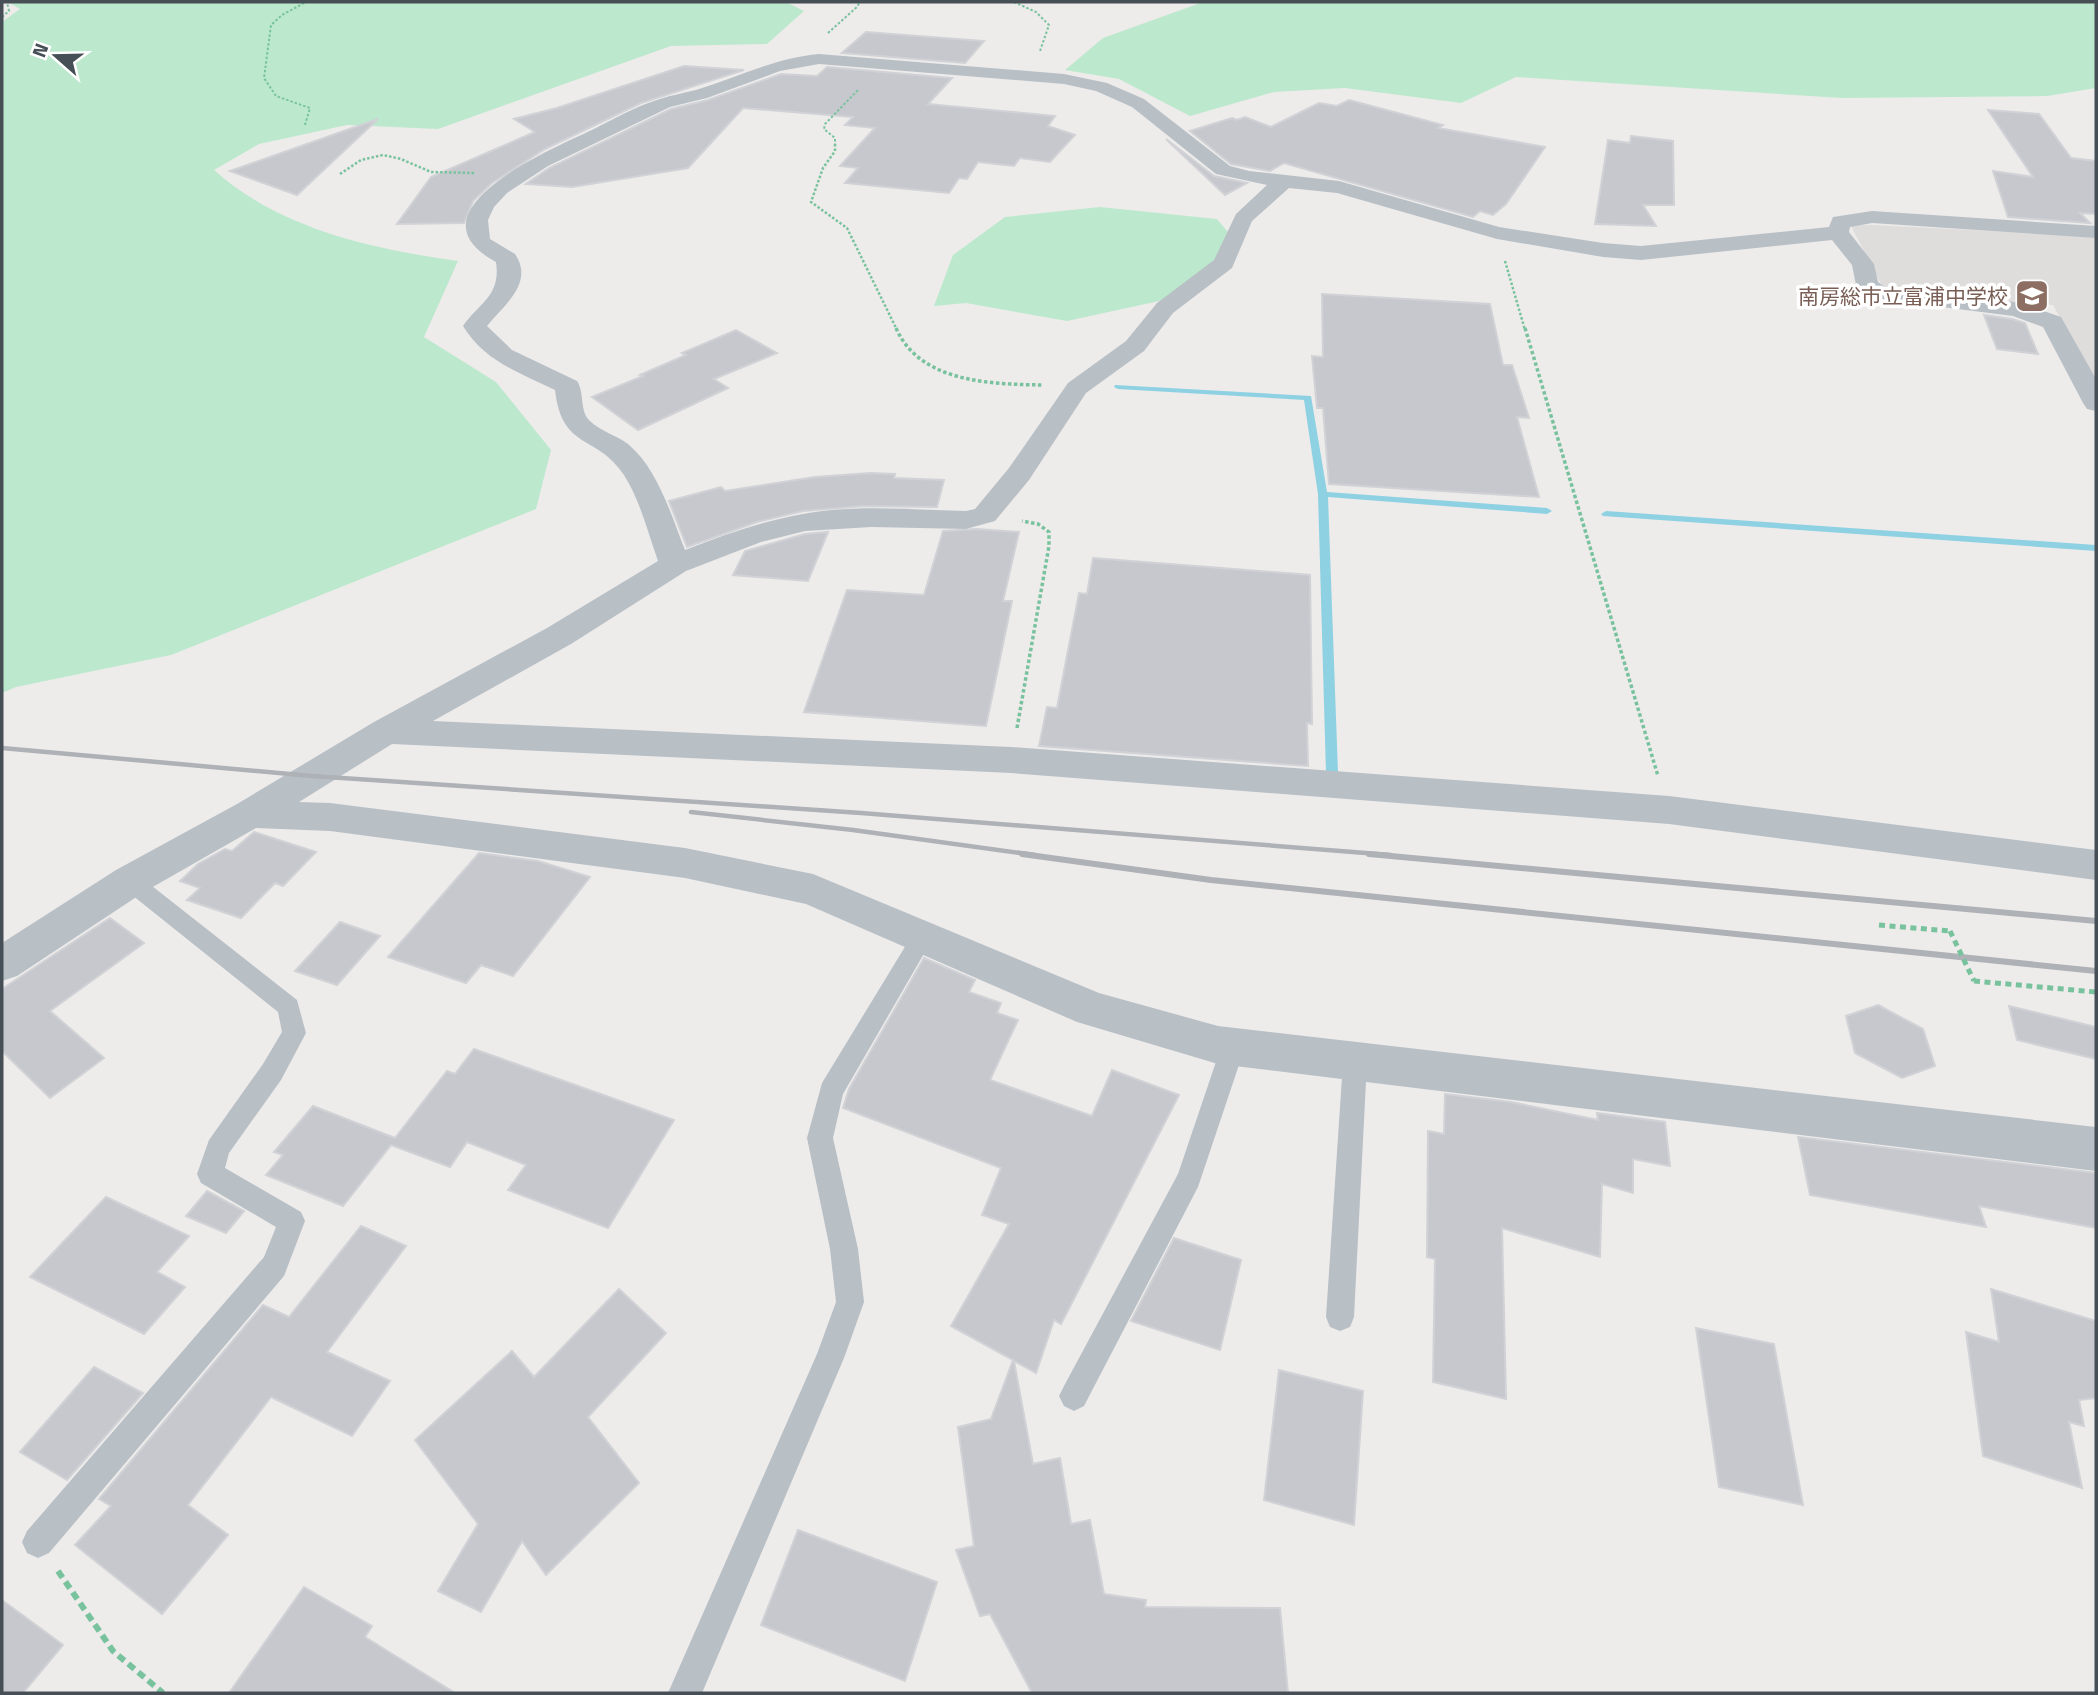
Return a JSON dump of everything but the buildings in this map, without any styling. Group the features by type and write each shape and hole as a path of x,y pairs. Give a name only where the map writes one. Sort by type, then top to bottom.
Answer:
{"street":[{"path":"675,564 651,501 637,473 619,451 579,426 571,412 568,386 515,362 480,335 475,326 505,294 511,278 507,259 481,243 476,234 479,220 483,208 514,177 550,155 661,104 694,96 787,64 819,59 1064,79 1101,87 1138,103 1223,170 1248,177 1339,187 1497,233 1603,250 1641,253 1838,233"},
{"path":"2,964 130,881 250,814 386,731 559,636 675,564 751,535 805,522 871,518 965,520 985,515 1019,474 1077,388 1135,346 1166,308 1224,263 1243,218 1284,181"},
{"path":"1838,233 1841,222 1872,217 2096,232"},
{"path":"1838,233 1863,264 1867,285 1878,293 2017,309 2053,322 2096,403"},
{"path":"386,731 1011,760 1669,810 2096,865"},
{"path":"250,814 330,817 685,863 813,890 1092,1009 1218,1045 2096,1149"}],"lane":[{"path":"38,1542 274,1266 292,1221 211,1174 218,1148 272,1072 294,1033 289,1007 130,881"},
{"path":"685,1693 830,1358 850,1302 844,1249 820,1138 831,1091 922,938"},
{"path":"1074,1396 1189,1178 1233,1047"},
{"path":"1340,1317 1355,1062"}],"path":[{"path":"2,17 9,11 7,2"},
{"path":"305,125 310,108 276,96 264,78 271,25 282,15 306,2"},
{"path":"819,59 820,47 828,34 859,2"},
{"path":"1014,2 1036,12 1049,25 1041,42 1038,65 1064,79"},
{"path":"886,65 854,93 825,124 824,129 835,138 835,150 824,168 810,202 847,228 881,293 901,339 926,362 962,379 992,384 1029,383 1077,388"},
{"path":"340,174 353,163 373,154 402,159 428,172 484,173 514,177"},
{"path":"1497,233 1547,411 1669,810"},
{"path":"985,515 1038,524 1049,532 1049,546 1011,760"},
{"path":"1879,925 1950,931 1974,981 2096,992"},
{"path":"38,1542 113,1651 163,1693"}],"shaded area":[{"name":"南房総市立富浦中学校","path":"1850,224 2096,236 2096,382 2053,305 1883,288"}],"green space":[{"path":"8,2 786,2 804,11 767,44 671,46 438,129 347,125 259,144 214,170 240,190 298,222 360,242 458,261 424,337 496,382 551,450 536,509 171,655 16,687 2,693 2,22 20,9"},
{"path":"1203,2 2096,2 2096,88 2047,96 1842,98 1516,77 1461,103 1345,88 1274,92 1190,116 1119,79 1065,70 1103,38"},
{"path":"1100,207 1217,219 1239,245 1187,295 1067,321 966,303 934,306 953,255 1005,217"}],"waterway":[{"path":"1118,387 1308,398 1323,494"},
{"path":"1323,494 1547,511"},
{"path":"1323,494 1332,773"},
{"path":"1606,514 2096,548"}],"railway":[{"path":"2,748 312,776 861,813 1391,855"},
{"path":"691,812 853,830 1035,855"},
{"path":"1022,854 1211,880 2096,971"},
{"path":"1369,854 2096,921"}],"place":[{"name":"南房総市立富浦中学校","path":"2032,296"}]}
